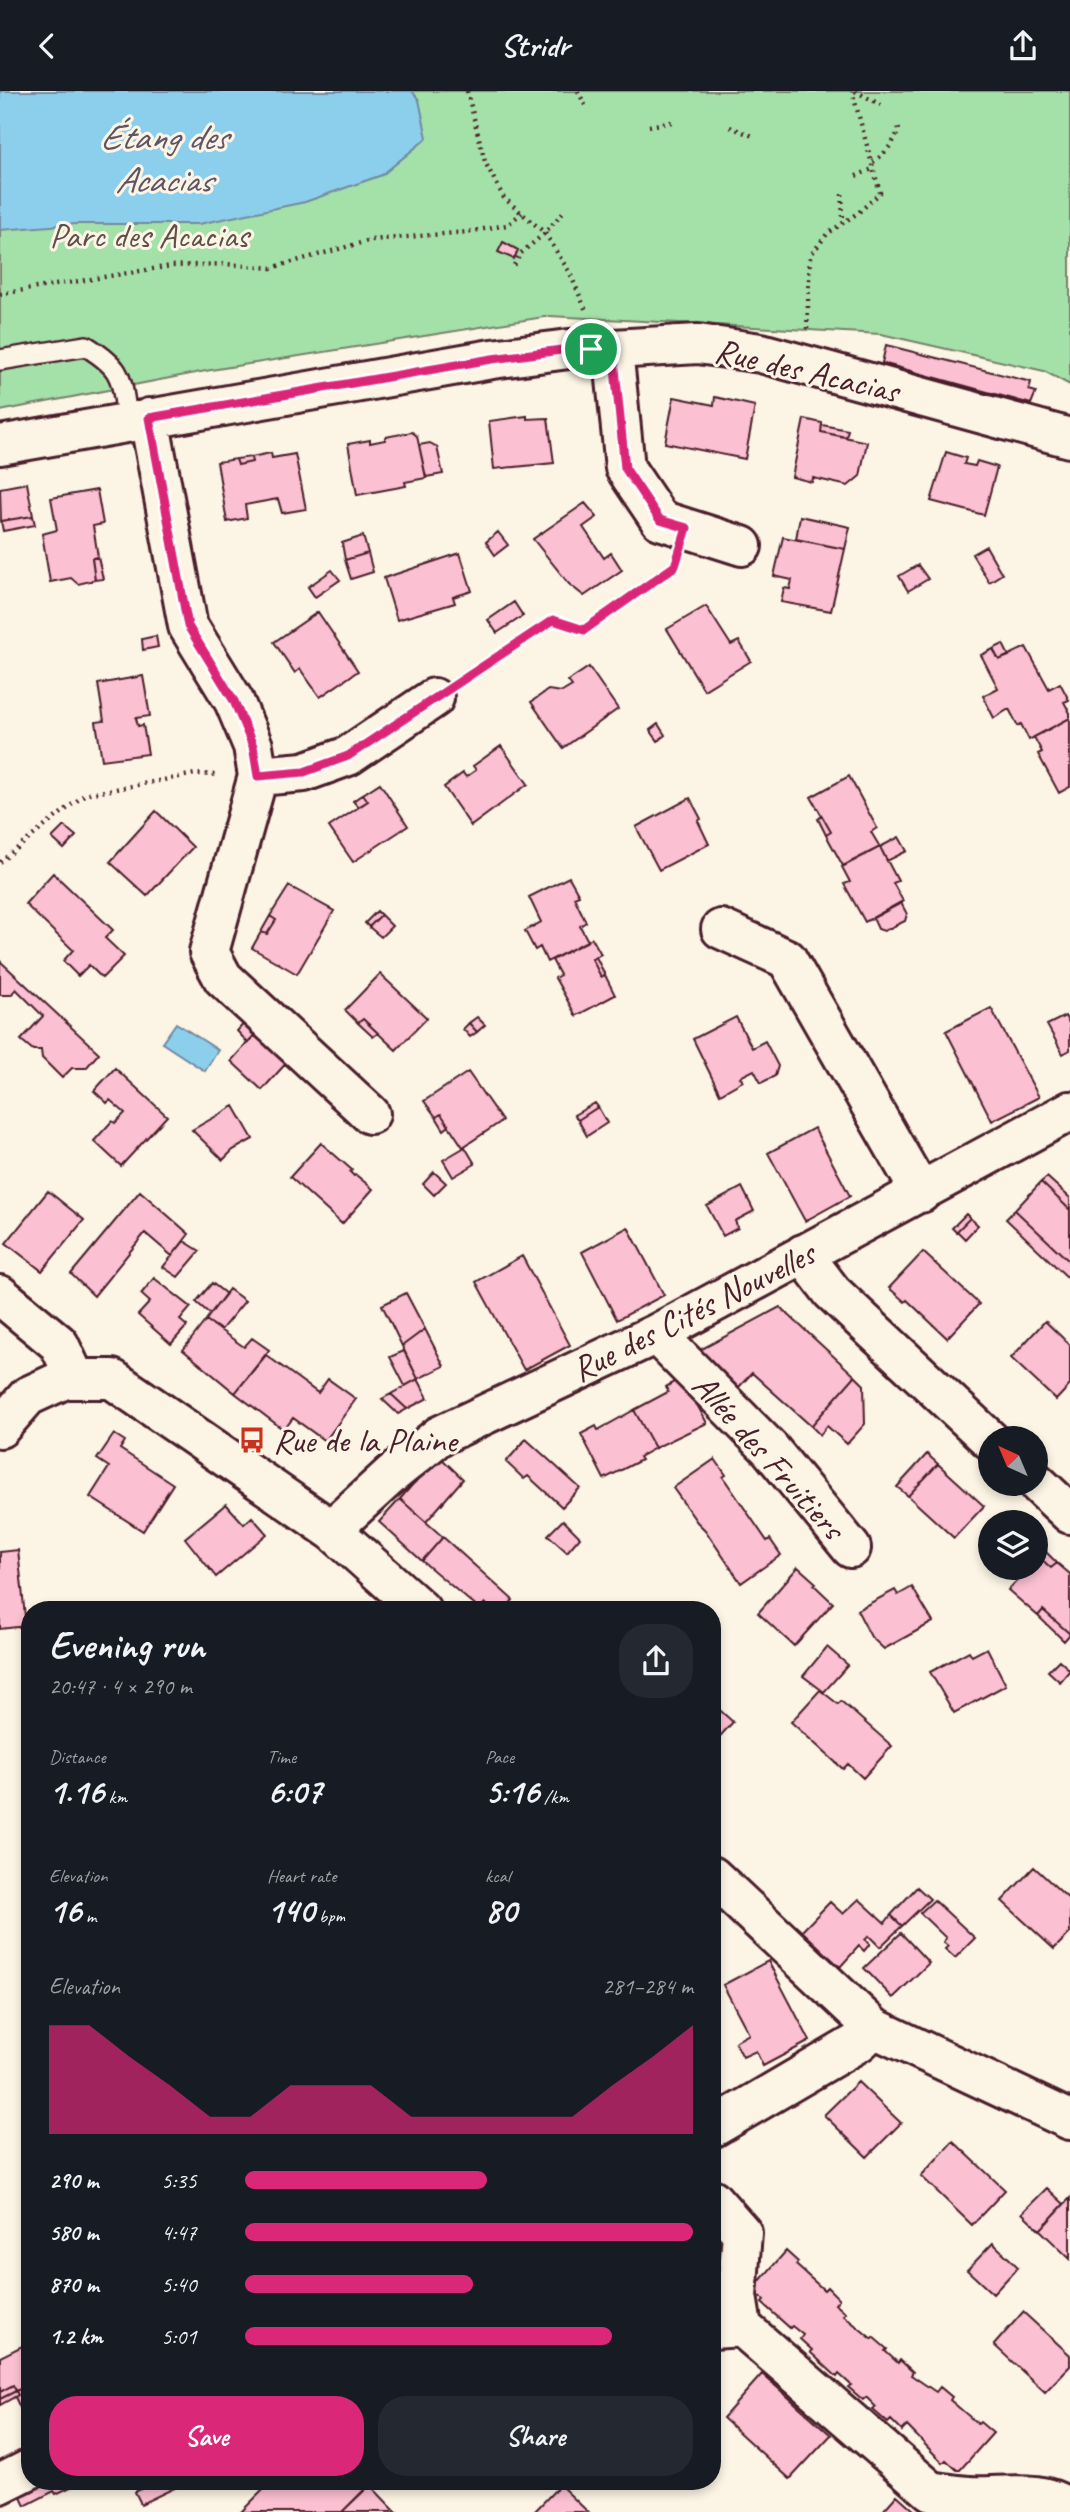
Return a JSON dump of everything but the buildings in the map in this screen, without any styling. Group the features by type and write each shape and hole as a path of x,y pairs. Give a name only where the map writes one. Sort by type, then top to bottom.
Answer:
{"street":[{"name":"Rue des Acacias","path":"0,445 492,359 569,349 698,344 761,353 1070,438"},
{"path":"602,349 625,468 660,520 742,546"},
{"path":"139,420 188,626 234,701 253,746 258,776 209,951 223,978 370,1114"},
{"path":"258,776 304,772 348,756 434,698"},
{"path":"721,929 787,959 921,1193"},
{"name":"Rue des Cités Nouvelles","path":"333,1531 392,1474 439,1436 656,1335 1070,1111"},
{"path":"803,1254 832,1292 978,1429"},
{"path":"0,1296 59,1344 75,1378"},
{"name":"Allée des Fruitiers","path":"656,1335 770,1449 851,1548"},
{"path":"0,1428 28,1397 65,1380 112,1380 333,1531 411,1601"},
{"path":"1048,1493 1070,1514"},
{"path":"721,1884 874,2028 1070,2120"},
{"path":"721,2123 859,2042 874,2028"},
{"path":"721,2209 742,2233 737,2296 727,2328 931,2491 969,2496 1043,2497 1063,2504 1070,2510"},
{"path":"0,2484 21,2474"}],"lane":[{"path":"0,360 86,346 107,359 120,373 139,420"}],"path":[{"path":"467,91 485,162 504,198 545,233 570,273 602,349"},
{"path":"578,91 587,109"},
{"path":"853,91 881,105"},
{"path":"805,365 810,256 827,234 859,212 880,193 853,91"},
{"path":"649,126 672,122"},
{"path":"730,127 753,136"},
{"path":"856,176 874,165 898,133 899,127"},
{"path":"842,194 844,222"},
{"path":"514,265 521,253 545,233 563,212"},
{"path":"0,294 171,266 226,264 271,268 371,240 467,232 507,225 522,213"},
{"path":"434,698 553,620 584,630 675,566 687,528"},
{"path":"0,862 84,795 195,774 258,776"}],"green space":[{"name":"Parc des Acacias","path":"0,91 1070,91 1070,385 1044,371 881,334 550,316 211,370 0,411"}],"water":[{"name":"Étang des Acacias","path":"0,91 412,91 419,100 427,138 382,175 305,202 199,224 76,224 0,230"},
{"path":"176,1023 218,1050 205,1071 162,1043"}],"place":[{"name":"Rue de la Plaine","path":"252,1440"}],"route":[{"path":"569,349 591,349 613,349 625,468 660,520 687,528 675,566 584,630 553,620 348,756 304,772 258,776 253,746 234,701 188,626 149,418 492,359 569,349"}]}
